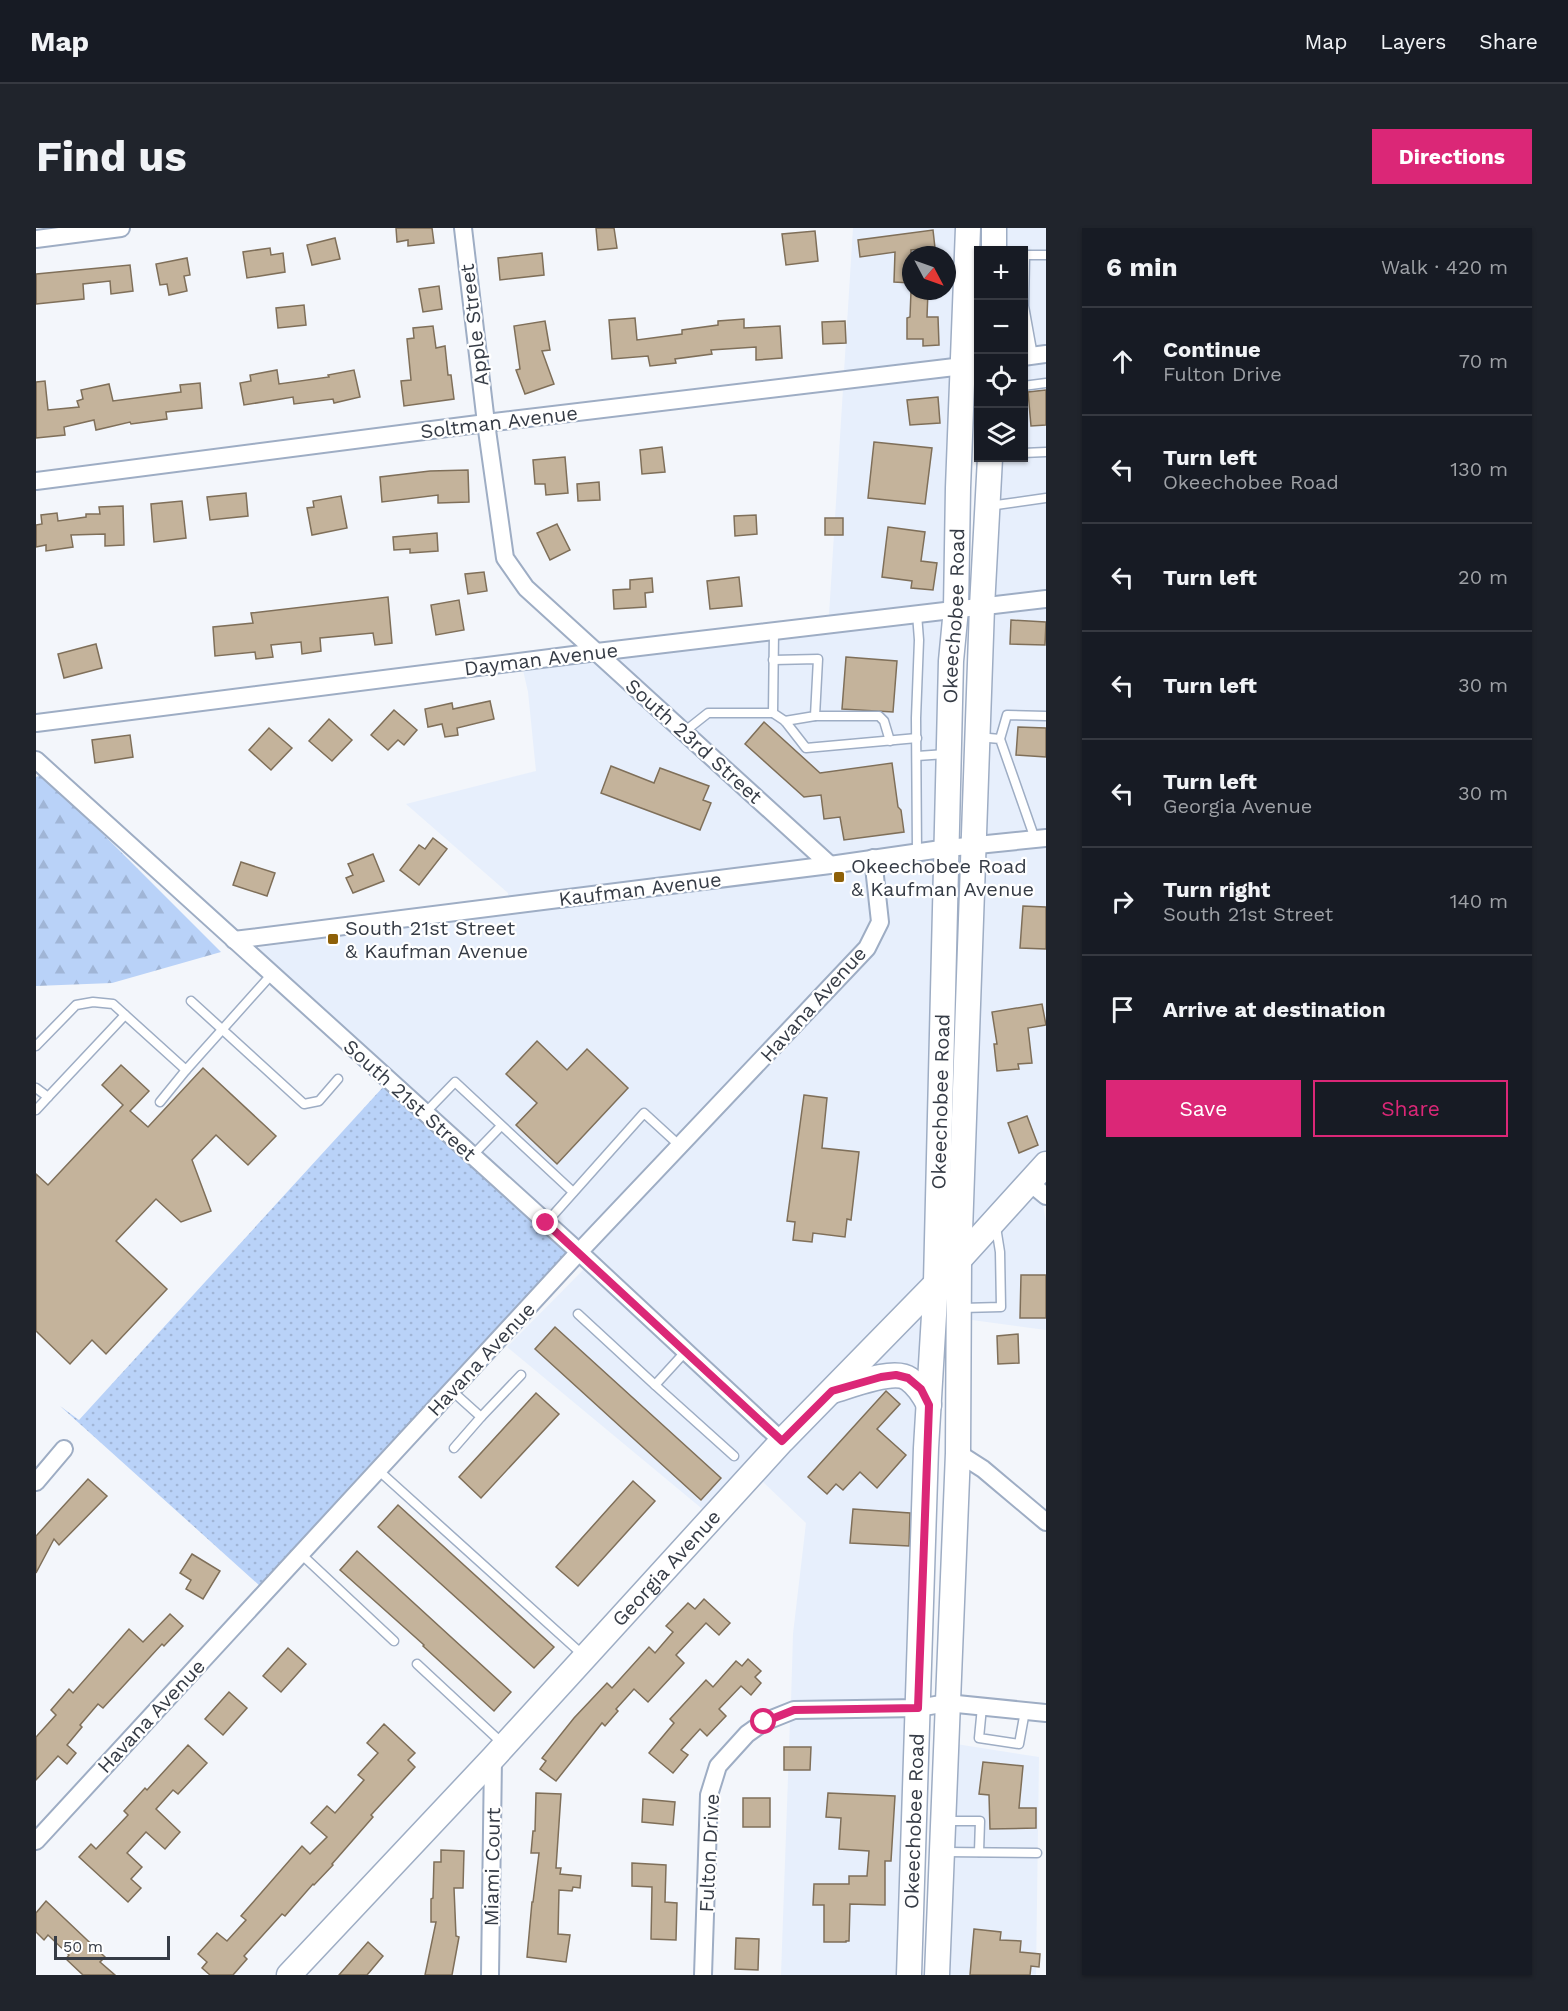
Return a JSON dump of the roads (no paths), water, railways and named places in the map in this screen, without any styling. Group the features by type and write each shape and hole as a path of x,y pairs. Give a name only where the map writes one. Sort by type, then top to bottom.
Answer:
{"main road":[{"name":"Okeechobee Road","path":"909,1975 929,1405 936,1282 951,661 956,609 968,228"},
{"path":"994,228 994,246"},
{"name":"Okeechobee Road","path":"937,1975 958,1453 959,1260 975,846 989,738 982,607 990,462"},
{"name":"Georgia Avenue","path":"289,1975 499,1752 782,1441 959,1260 994,1220 1030,1192 1046,1164"},
{"path":"962,1190 979,1207 991,1207 1030,1192"},
{"path":"832,1391 896,1375 908,1378 921,1389 929,1405"}],"street":[{"path":"36,239 122,228"},
{"name":"Apple Street","path":"463,228 486,423"},
{"name":"Soltman Avenue","path":"36,482 486,423 963,366"},
{"name":"South 23rd Street","path":"486,423 506,558 526,588 830,865"},
{"name":"Dayman Avenue","path":"36,723 597,652 1046,599"},
{"name":"South 21st Street","path":"36,760 579,1252 782,1441"},
{"name":"Kaufman Avenue","path":"234,940 948,848 1040,839"},
{"name":"Havana Avenue","path":"36,1841 579,1252 867,948 880,921 873,858"},
{"path":"36,1482 64,1449"},
{"path":"958,1453 983,1469 1046,1522"},
{"name":"Fulton Drive","path":"703,1975 709,1794 718,1766 747,1734 764,1722 794,1710 918,1708 947,1703 1046,1713"},
{"name":"Miami Court","path":"490,1975 499,1752"}],"lane":[{"path":"1028,255 1046,255"},
{"path":"1028,326 1034,356"},
{"path":"1028,385 1046,383"},
{"path":"1028,453 1046,452"},
{"path":"988,506 1046,498"},
{"path":"917,614 919,639 916,738 917,852"},
{"path":"773,713 774,631"},
{"path":"773,660 818,658 815,716"},
{"path":"684,732 708,713 773,713 785,721 806,748 916,738"},
{"path":"1040,839 989,738 1007,715 1046,716"},
{"path":"785,721 815,716 879,716 884,721 890,741"},
{"path":"916,756 950,754"},
{"path":"160,1102 272,974"},
{"path":"191,1000 304,1104 319,1101 338,1079"},
{"path":"36,1046 76,1005 93,1002 113,1004 186,1070"},
{"path":"36,1110 125,1015"},
{"path":"425,1113 455,1082 573,1192"},
{"path":"36,1088 48,1098"},
{"path":"546,1223 644,1113 680,1146"},
{"path":"472,1156 501,1126"},
{"path":"958,1308 1001,1307 1000,1252 994,1220"},
{"path":"578,1314 734,1456"},
{"path":"655,1385 686,1351"},
{"path":"454,1448 522,1375"},
{"path":"451,1390 481,1417"},
{"path":"378,1470 585,1657"},
{"path":"300,1554 394,1641"},
{"path":"417,1664 499,1752"},
{"path":"982,1707 980,1738 1019,1744 1025,1711"},
{"path":"942,1821 980,1821 979,1852"},
{"path":"941,1852 1037,1853"}],"place":[{"name":"Okeechobee Road & Kaufman Avenue","path":"839,877"},
{"name":"South 21st Street & Kaufman Avenue","path":"333,939"}]}
